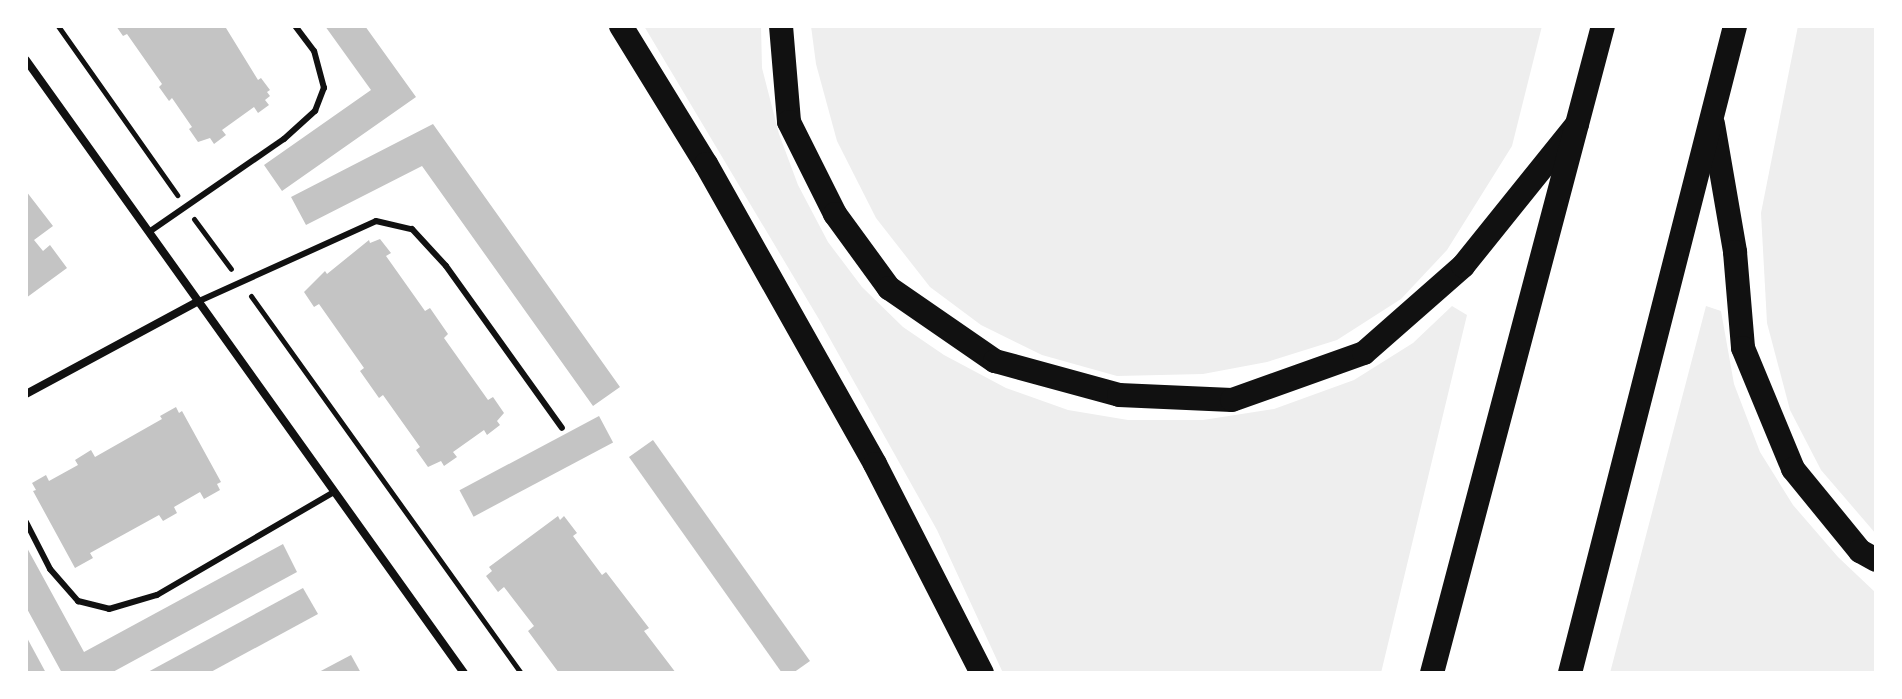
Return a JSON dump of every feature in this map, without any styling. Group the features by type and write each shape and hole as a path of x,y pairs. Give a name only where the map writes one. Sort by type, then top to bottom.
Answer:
{"highway":[{"path":"621,26 706,164 875,464 982,673"},
{"path":"781,26 789,122 835,214 889,288 995,361 1119,395 1232,400 1364,353 1463,266 1577,124"},
{"path":"1432,673 1603,26"},
{"path":"1570,673 1735,26"},
{"path":"1712,116 1735,252 1743,348 1793,469 1860,551 1876,560"}],"street":[{"path":"26,60 464,673"},
{"path":"26,394 197,302"}],"lane":[{"path":"149,232 284,139 315,111 324,88 314,51 295,26"},
{"path":"197,302 376,221 412,229 446,266 562,428"},
{"path":"26,522 50,569 78,601 109,609 157,595 334,492"}],"path":[{"path":"58,26 521,673"}],"shaded area":[{"path":"644,26 761,26 762,68 779,134 798,185 828,242 862,287 903,327 944,355 1006,388 1068,410 1128,420 1203,420 1274,409 1354,380 1413,343 1452,306 1467,315 1381,673 1003,673 937,530 820,321"},
{"path":"811,26 1542,26 1512,146 1447,250 1401,299 1337,340 1267,362 1203,374 1117,376 1042,355 981,325 930,287 876,218 837,141 816,64"},
{"path":"1798,26 1876,26 1876,534 1821,470 1790,410 1767,323 1761,213"},
{"path":"1706,306 1721,311 1734,384 1760,452 1793,505 1838,557 1876,593 1876,673 1610,673"}],"building":[{"path":"116,26 226,28 258,80 261,78 270,90 267,92 270,96 265,100 269,105 258,113 254,107 222,130 226,135 214,144 210,138 198,142 189,129 192,127 172,98 169,101 159,87 162,84 127,34 123,36"},
{"path":"325,26 365,26 416,97 282,191 264,165 371,90"},
{"path":"433,124 620,387 593,406 422,166 306,225 291,197"},
{"path":"26,191 53,226 34,240 43,251 50,245 67,268 26,298"},
{"path":"380,239 391,253 386,256 425,311 430,308 448,334 444,338 488,400 493,397 504,413 497,421 500,425 487,435 484,430 453,452 457,457 444,466 441,461 428,467 416,450 420,447 383,395 379,398 360,371 364,368 319,304 314,307 304,292 325,271 327,274 369,240 370,243"},
{"path":"176,407 179,413 182,411 221,482 217,484 220,490 204,499 200,492 174,507 177,513 163,521 159,515 90,553 93,558 75,568 33,491 36,490 32,483 46,475 49,481 78,465 75,460 91,450 95,457 162,419 160,416"},
{"path":"599,416 613,442 474,517 459,490"},
{"path":"653,440 810,661 793,673 782,673 629,457"},
{"path":"558,516 560,520 564,516 577,533 573,536 602,575 606,572 649,628 644,631 676,673 559,673 528,631 534,626 504,587 498,592 486,576 492,571 489,567"},
{"path":"283,544 297,572 111,673 62,673 26,607 26,546 84,652"},
{"path":"303,588 318,614 209,673 146,673"},
{"path":"26,636 46,673 26,673"},
{"path":"351,655 361,673 317,673"}]}
